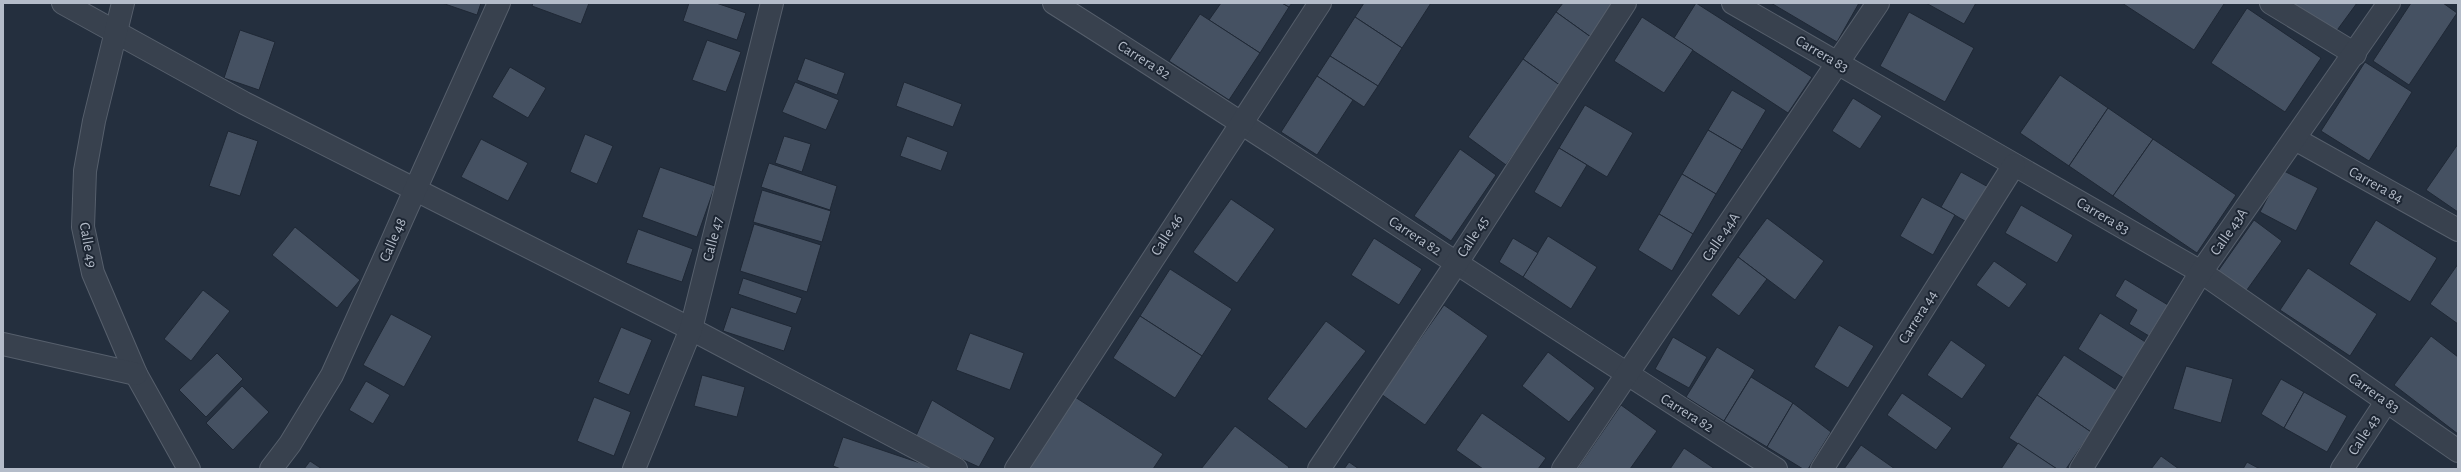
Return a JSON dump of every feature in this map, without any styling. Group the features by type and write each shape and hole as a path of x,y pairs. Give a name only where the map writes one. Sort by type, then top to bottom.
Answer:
{"street":[{"path":"63,3 244,103 690,329 956,469"},
{"name":"Calle 49","path":"123,3 94,121 88,156 82,226 93,273 136,374 189,469"},
{"name":"Calle 48","path":"271,469 290,444 332,375 499,3"},
{"name":"Calle 47","path":"634,469 690,329 772,3"},
{"name":"Carrera 82","path":"1054,3 1241,121 1456,264 1776,469"},
{"name":"Calle 46","path":"1016,469 1241,121 1320,3"},
{"name":"Calle 45","path":"1319,469 1456,264 1625,3"},
{"name":"Carrera 83","path":"1733,3 2201,272 2458,452"},
{"name":"Calle 44A","path":"1563,469 1628,375 1878,3"},
{"path":"2271,3 2355,54"},
{"name":"Calle 43A","path":"2081,469 2201,272 2355,54 2389,3"},
{"name":"Carrera 84","path":"2295,139 2458,230"},
{"name":"Carrera 44","path":"1822,469 2014,165"},
{"path":"3,344 136,374"},
{"name":"Calle 43","path":"2342,469 2386,402"}],"building":[{"path":"442,3 481,3 477,15"},
{"path":"533,3 589,3 581,24 532,6"},
{"path":"689,3 716,3 746,13 737,40 683,21"},
{"path":"1221,3 1282,3 1289,7 1260,53 1209,20"},
{"path":"1282,3 1292,3 1289,7"},
{"path":"1364,3 1431,3 1402,48 1355,17"},
{"path":"1563,3 1620,3 1595,40 1556,12"},
{"path":"1696,3 1812,77 1788,113 1674,38"},
{"path":"1771,3 1859,3 1837,42"},
{"path":"1926,3 1976,3 1964,24"},
{"path":"2122,3 2223,3 2224,4 2194,50"},
{"path":"2293,3 2357,3 2335,33"},
{"path":"2411,3 2443,3 2457,13 2409,85 2373,61"},
{"path":"2247,8 2321,58 2285,112 2211,63"},
{"path":"1556,12 1595,40 1561,86 1523,59"},
{"path":"1909,12 1974,48 1945,102 1880,66"},
{"path":"1200,14 1260,53 1229,100 1169,61"},
{"path":"1355,17 1402,48 1378,86 1330,56"},
{"path":"1642,17 1693,50 1664,93 1614,61"},
{"path":"240,30 275,42 259,90 224,78"},
{"path":"707,40 741,52 726,92 692,80"},
{"path":"1330,56 1378,86 1364,107 1317,76"},
{"path":"805,58 845,73 837,95 797,80"},
{"path":"1523,59 1561,86 1506,165 1468,137"},
{"path":"2365,62 2412,92 2369,161 2321,131"},
{"path":"510,67 546,88 528,118 492,97"},
{"path":"2060,75 2108,108 2069,166 2020,133"},
{"path":"1317,76 1353,100 1317,155 1281,132"},
{"path":"795,82 839,100 826,130 782,112"},
{"path":"904,82 962,104 953,127 896,106"},
{"path":"1732,90 1766,110 1742,150 1708,130"},
{"path":"1853,98 1882,116 1860,149 1832,131"},
{"path":"1585,105 1633,133 1607,177 1559,148"},
{"path":"2108,108 2153,139 2113,196 2069,166"},
{"path":"1708,130 1742,150 1716,194 1682,174"},
{"path":"228,131 258,141 240,196 209,186"},
{"path":"585,134 613,146 597,184 570,172"},
{"path":"784,136 811,144 802,172 775,163"},
{"path":"907,136 948,152 941,171 900,156"},
{"path":"481,139 528,163 508,201 461,177"},
{"path":"2153,139 2236,195 2197,253 2113,196"},
{"path":"2458,144 2458,212 2426,190"},
{"path":"1559,148 1587,165 1561,208 1534,192"},
{"path":"1460,149 1496,175 1451,241 1414,216"},
{"path":"769,163 837,186 830,210 761,187"},
{"path":"660,167 715,186 697,237 642,217"},
{"path":"2282,170 2318,188 2296,231 2260,212"},
{"path":"1961,172 1990,188 1970,224 1941,207"},
{"path":"1682,174 1716,194 1693,234 1659,214"},
{"path":"762,190 831,211 822,242 753,222"},
{"path":"1922,197 1955,215 1933,255 1900,236"},
{"path":"1231,199 1275,229 1237,283 1193,252"},
{"path":"2021,205 2073,235 2057,263 2005,233"},
{"path":"1659,214 1693,234 1672,271 1638,250"},
{"path":"1767,218 1824,261 1795,300 1738,257"},
{"path":"2254,220 2282,241 2244,294 2216,274"},
{"path":"2376,220 2437,258 2410,302 2349,264"},
{"path":"754,224 821,245 807,292 740,271"},
{"path":"295,227 360,280 337,308 272,255"},
{"path":"638,229 693,249 682,282 626,263"},
{"path":"1548,236 1597,267 1571,309 1523,277"},
{"path":"1374,238 1422,269 1399,305 1351,275"},
{"path":"1513,238 1538,253 1523,277 1499,262"},
{"path":"1738,257 1767,279 1739,316 1711,295"},
{"path":"1994,261 2027,284 2009,308 1976,285"},
{"path":"2458,264 2458,324 2430,304"},
{"path":"2308,268 2377,314 2350,356 2280,310"},
{"path":"1170,269 1232,309 1202,356 1140,316"},
{"path":"743,278 802,298 796,314 738,294"},
{"path":"2125,279 2168,305 2149,336 2129,324 2137,310 2115,296"},
{"path":"203,290 230,311 191,361 164,339"},
{"path":"1444,305 1488,336 1425,425 1381,394"},
{"path":"731,307 792,327 784,351 723,331"},
{"path":"2100,313 2147,343 2125,379 2078,349"},
{"path":"391,314 432,336 404,387 363,365"},
{"path":"1140,316 1202,356 1175,398 1113,358"},
{"path":"1326,321 1366,351 1306,429 1267,399"},
{"path":"1839,325 1874,346 1848,388 1814,367"},
{"path":"621,327 652,340 629,395 598,382"},
{"path":"970,333 1024,353 1010,390 956,370"},
{"path":"2431,336 2458,357 2458,434 2394,385"},
{"path":"1673,337 1707,357 1689,388 1655,369"},
{"path":"1951,340 1986,365 1962,399 1927,375"},
{"path":"1717,347 1755,370 1724,421 1686,397"},
{"path":"1548,352 1595,388 1569,422 1522,386"},
{"path":"217,353 243,379 206,417 179,390"},
{"path":"2064,355 2118,391 2091,432 2037,395"},
{"path":"2186,366 2233,379 2221,423 2173,409"},
{"path":"702,375 745,387 737,417 694,406"},
{"path":"1751,377 1793,403 1767,447 1724,421"},
{"path":"2281,379 2304,392 2284,428 2261,414"},
{"path":"366,381 390,395 373,424 349,410"},
{"path":"242,386 269,412 233,450 206,423"},
{"path":"2304,392 2347,416 2327,452 2284,428"},
{"path":"1902,393 1952,428 1936,450 1887,415"},
{"path":"2037,395 2091,432 2066,469 2057,469 2009,438"},
{"path":"594,397 631,412 614,456 577,441"},
{"path":"1075,397 1163,454 1153,469 1028,469"},
{"path":"932,400 995,438 979,467 915,438"},
{"path":"1793,403 1831,432 1808,469 1803,469 1767,447"},
{"path":"1621,405 1657,431 1630,469 1577,469"},
{"path":"1482,413 1546,458 1538,469 1483,469 1456,450"},
{"path":"1235,426 1289,467 1288,469 1201,469"},
{"path":"843,437 938,469 841,469 833,466"},
{"path":"2018,443 2057,469 2001,469"},
{"path":"1861,445 1895,469 1844,469"},
{"path":"1684,448 1715,469 1670,469"},
{"path":"2161,456 2179,469 2151,469"},
{"path":"310,461 322,469 304,469"},
{"path":"1349,462 1359,469 1344,469"},
{"path":"2247,462 2260,469 2243,469"}]}
